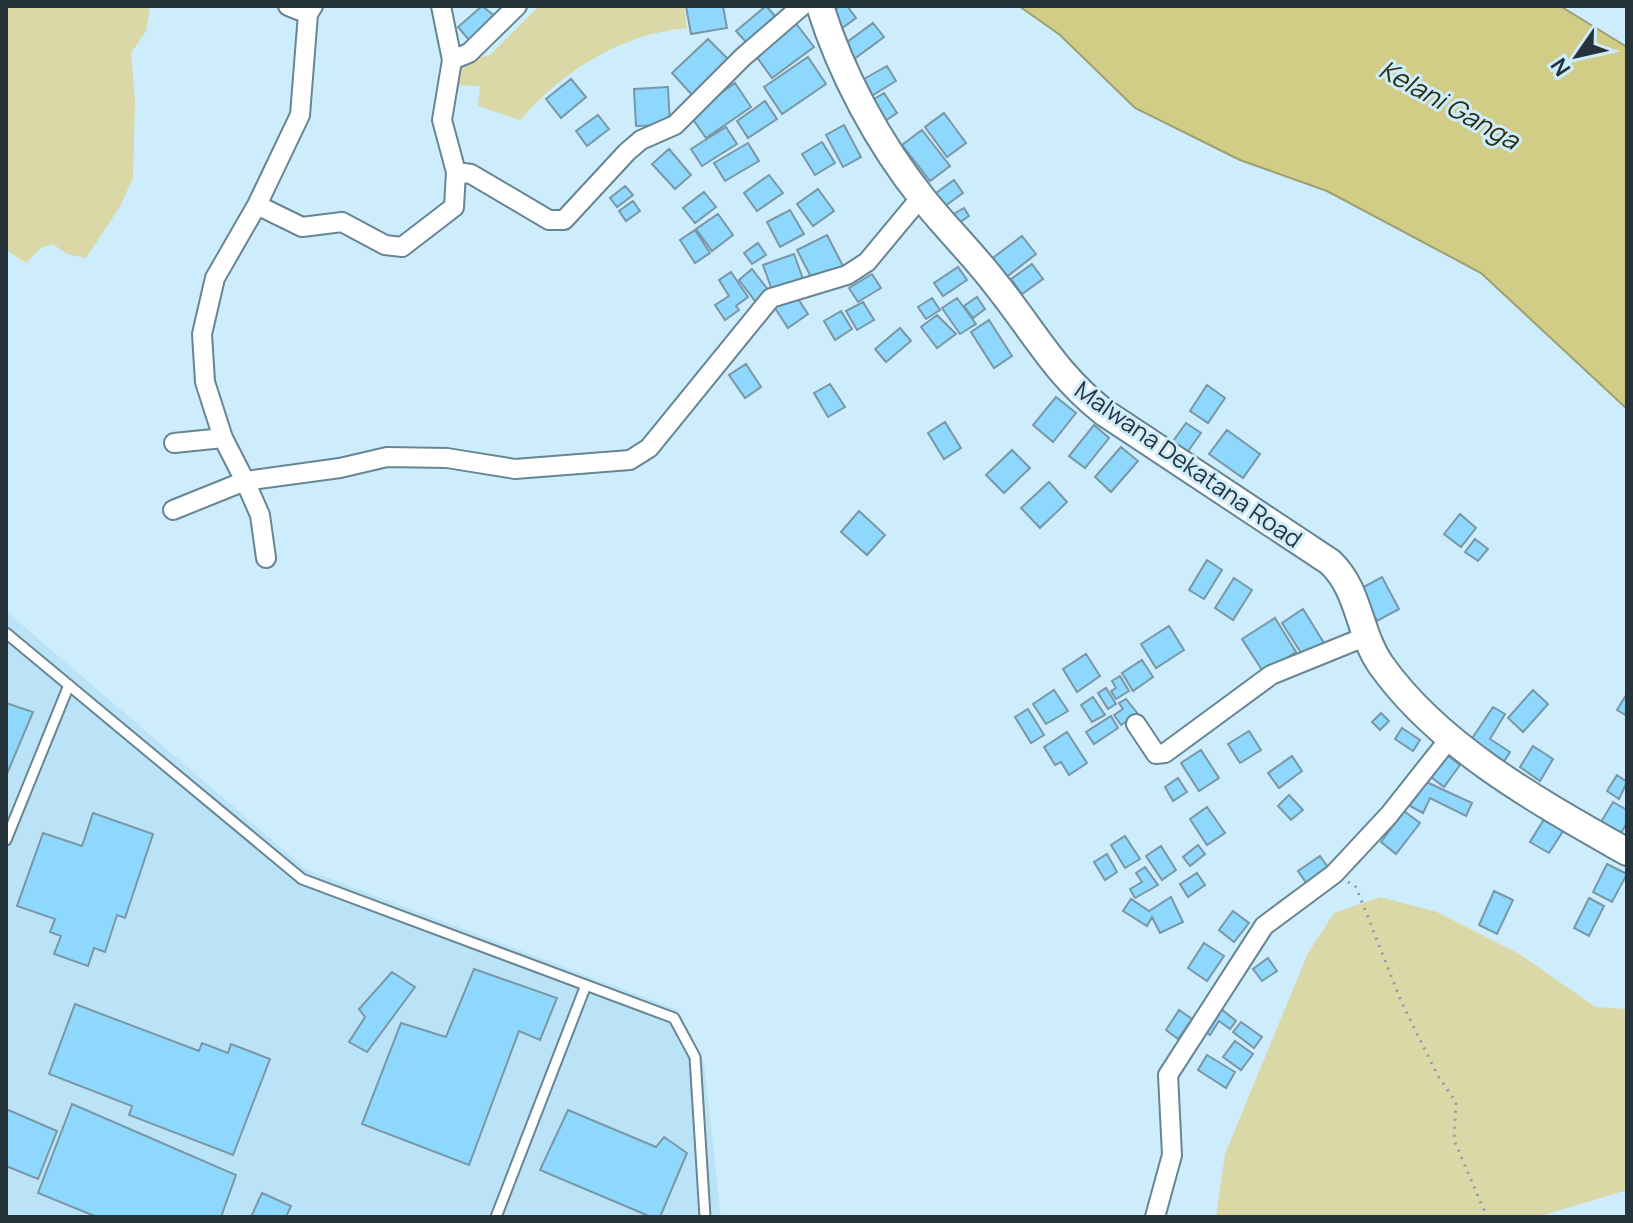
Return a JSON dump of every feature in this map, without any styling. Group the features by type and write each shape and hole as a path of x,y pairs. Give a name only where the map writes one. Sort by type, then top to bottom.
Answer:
{"main road":[{"name":"Malwana Dekatana Road","path":"820,6 840,59 875,127 921,197 996,283 1073,388 1105,413 1330,562 1352,592 1380,663 1450,738 1573,822 1627,852"}],"street":[{"path":"266,558 260,515 223,438 205,382 202,334 215,278 257,205 300,115 310,10 288,6"},
{"path":"257,205 302,227 342,222 385,245 402,247 454,207 456,172 442,120 452,60 441,6"},
{"path":"452,60 469,53 517,6"},
{"path":"456,172 471,174 549,220 564,220 627,152 641,140 675,125 743,57 802,6"},
{"path":"173,510 245,481 340,468 387,457 447,458 515,469 630,460 649,448 715,370 726,349 771,298 847,275 867,262 921,197"},
{"path":"174,443 223,438"},
{"path":"1136,724 1156,754 1165,753 1271,675 1367,636"},
{"path":"1155,1217 1172,1155 1168,1075 1264,926 1334,874 1389,815 1450,738"}],"lane":[{"path":"6,633 302,879 674,1018 695,1057 705,1217"},
{"path":"6,840 69,685"},
{"path":"496,1217 586,985"}],"path":[{"path":"1334,874 1356,887 1401,1001 1438,1076 1456,1102 1454,1140 1487,1217"}],"shaded area":[{"path":"6,6 150,6 146,31 131,53 135,100 133,177 121,205 86,258 67,254 53,244 41,248 26,263 6,250"},
{"path":"539,6 684,6 687,28 639,38 594,58 555,86 520,120 478,106 480,86 455,85 460,62 490,55"},
{"path":"6,611 307,870 678,1010 704,1062 721,1217 6,1217"},
{"path":"1380,897 1437,912 1521,955 1595,1007 1627,1009 1627,1190 1537,1217 1216,1217 1225,1154 1308,953 1334,913"}],"water":[{"name":"Kelani Ganga","path":"1019,6 1560,6 1627,47 1627,409 1481,273 1327,191 1240,160 1135,108 1060,35"}],"building":[{"path":"482,6 496,17 469,40 458,27"},
{"path":"686,6 723,6 727,28 691,34"},
{"path":"766,6 777,18 747,43 736,31"},
{"path":"840,6 847,6 856,18 841,29 830,13"},
{"path":"795,22 814,47 772,78 753,52"},
{"path":"873,23 884,37 850,62 839,48"},
{"path":"708,39 731,62 694,97 672,73"},
{"path":"808,57 826,84 782,114 764,87"},
{"path":"887,66 896,81 865,100 855,84"},
{"path":"571,79 586,97 561,118 546,99"},
{"path":"735,83 751,107 706,138 690,115"},
{"path":"668,87 670,125 636,126 634,89"},
{"path":"884,93 897,113 882,123 869,102"},
{"path":"765,101 777,119 748,138 737,121"},
{"path":"944,113 966,143 947,157 925,127"},
{"path":"598,115 609,129 587,146 576,131"},
{"path":"844,125 861,157 843,167 826,135"},
{"path":"726,127 737,144 702,166 691,149"},
{"path":"922,130 950,166 930,181 902,145"},
{"path":"822,142 835,163 815,175 802,154"},
{"path":"748,143 759,161 725,181 714,163"},
{"path":"669,149 691,175 675,189 652,164"},
{"path":"769,175 783,193 757,211 744,193"},
{"path":"954,180 963,193 945,206 936,193"},
{"path":"625,186 633,195 617,207 610,198"},
{"path":"818,189 834,211 813,226 797,204"},
{"path":"704,192 716,207 695,223 683,208"},
{"path":"633,201 640,211 626,221 619,211"},
{"path":"964,208 969,216 956,225 950,216"},
{"path":"790,210 804,234 780,247 767,222"},
{"path":"718,214 733,235 712,251 696,229"},
{"path":"695,230 710,253 695,263 680,240"},
{"path":"827,235 843,266 813,281 797,250"},
{"path":"1022,236 1036,254 1004,279 990,260"},
{"path":"758,243 766,255 752,264 744,253"},
{"path":"794,254 804,282 773,293 763,265"},
{"path":"1032,264 1043,279 1022,294 1011,279"},
{"path":"958,267 967,280 943,296 934,283"},
{"path":"752,269 769,291 755,301 739,280"},
{"path":"731,272 748,297 736,306 739,310 725,320 715,305 729,296 719,280"},
{"path":"872,274 881,288 858,302 849,288"},
{"path":"793,291 808,314 788,328 773,305"},
{"path":"977,297 985,309 973,318 964,306"},
{"path":"932,298 940,310 926,319 918,307"},
{"path":"957,298 976,324 960,334 942,308"},
{"path":"863,302 874,320 857,330 846,311"},
{"path":"841,311 852,329 835,340 824,321"},
{"path":"937,315 956,334 937,348 921,327"},
{"path":"989,320 1012,356 994,368 971,332"},
{"path":"900,328 911,341 886,362 875,349"},
{"path":"746,364 761,387 745,398 729,375"},
{"path":"830,384 845,407 828,417 814,393"},
{"path":"1207,385 1225,398 1208,423 1190,411"},
{"path":"1056,397 1076,413 1053,442 1033,425"},
{"path":"945,422 961,448 944,459 928,433"},
{"path":"1186,423 1201,433 1186,454 1171,444"},
{"path":"1094,425 1109,438 1085,468 1069,456"},
{"path":"1227,430 1260,454 1243,478 1209,454"},
{"path":"1121,447 1138,461 1111,492 1095,477"},
{"path":"1012,450 1030,468 1004,493 986,475"},
{"path":"1049,482 1067,502 1040,528 1021,508"},
{"path":"859,511 885,535 867,555 841,532"},
{"path":"1460,514 1476,528 1461,547 1444,534"},
{"path":"1475,539 1488,549 1478,561 1465,552"},
{"path":"1207,560 1222,570 1204,599 1189,590"},
{"path":"1382,577 1399,609 1377,621 1360,589"},
{"path":"1234,578 1252,590 1233,620 1215,608"},
{"path":"1303,609 1324,643 1303,656 1282,623"},
{"path":"1275,618 1296,652 1264,673 1242,639"},
{"path":"1169,626 1184,650 1156,668 1141,644"},
{"path":"1086,654 1100,676 1077,692 1063,669"},
{"path":"1142,660 1153,677 1133,691 1122,673"},
{"path":"1120,676 1129,691 1116,699 1111,691 1116,688 1112,681"},
{"path":"1106,688 1116,704 1108,709 1098,693"},
{"path":"1054,690 1068,711 1046,724 1033,704"},
{"path":"1533,690 1548,704 1523,732 1508,718"},
{"path":"1627,696 1627,716 1617,710"},
{"path":"1093,697 1105,715 1092,722 1081,705"},
{"path":"1126,699 1138,714 1121,725 1114,715 1123,709 1119,703"},
{"path":"6,703 33,712 6,776"},
{"path":"1493,707 1505,714 1490,739 1510,752 1502,765 1469,743"},
{"path":"1028,709 1044,735 1031,743 1015,717"},
{"path":"1381,713 1389,721 1380,730 1372,722"},
{"path":"1111,716 1118,728 1094,744 1086,732"},
{"path":"1402,728 1420,740 1413,751 1395,739"},
{"path":"1249,731 1261,750 1240,763 1228,744"},
{"path":"1067,732 1087,763 1069,775 1061,762 1055,765 1044,747"},
{"path":"1533,746 1553,759 1540,781 1520,767"},
{"path":"1201,750 1219,778 1199,791 1181,763"},
{"path":"1447,755 1460,765 1444,787 1431,777"},
{"path":"1292,756 1302,771 1279,788 1268,773"},
{"path":"1617,775 1627,782 1619,799 1607,791"},
{"path":"1178,778 1187,792 1173,801 1165,787"},
{"path":"1422,780 1472,803 1466,816 1430,798 1423,813 1410,806"},
{"path":"1289,795 1303,810 1291,820 1278,806"},
{"path":"1613,802 1627,810 1627,823 1621,833 1601,822"},
{"path":"1207,807 1225,833 1207,845 1190,819"},
{"path":"1404,811 1420,823 1396,854 1381,842"},
{"path":"93,813 153,834 125,918 117,915 105,952 94,948 88,966 54,954 61,936 50,932 55,919 17,906 43,833 82,846"},
{"path":"1546,816 1565,828 1549,853 1530,842"},
{"path":"1125,836 1140,859 1125,868 1111,845"},
{"path":"1198,845 1205,854 1190,866 1183,857"},
{"path":"1161,846 1176,870 1162,880 1146,856"},
{"path":"1107,854 1117,872 1105,880 1094,862"},
{"path":"1320,856 1329,869 1307,884 1298,871"},
{"path":"1607,864 1627,874 1612,902 1593,892"},
{"path":"1145,867 1158,885 1135,898 1130,889 1142,882 1136,873"},
{"path":"1197,873 1205,885 1188,897 1180,884"},
{"path":"1494,891 1513,900 1497,934 1479,925"},
{"path":"1171,897 1183,922 1160,933 1152,917 1147,926 1123,911 1131,899 1149,911"},
{"path":"1589,898 1604,906 1589,936 1574,928"},
{"path":"1233,911 1249,923 1234,942 1219,930"},
{"path":"1204,943 1224,956 1207,981 1188,968"},
{"path":"1268,958 1277,971 1262,981 1253,969"},
{"path":"474,969 557,998 540,1040 519,1031 469,1165 362,1124 401,1023 446,1037"},
{"path":"392,972 415,987 367,1052 349,1042 365,1017 359,1009"},
{"path":"75,1004 199,1051 202,1043 228,1053 231,1044 270,1059 233,1155 129,1115 132,1106 49,1074"},
{"path":"1220,1008 1236,1021 1230,1029 1219,1021 1210,1035 1204,1031"},
{"path":"1179,1010 1192,1019 1178,1039 1166,1030"},
{"path":"1241,1022 1262,1037 1254,1048 1233,1032"},
{"path":"1235,1041 1253,1054 1241,1070 1223,1057"},
{"path":"1207,1055 1235,1072 1226,1088 1198,1070"},
{"path":"72,1104 236,1175 221,1217 97,1217 38,1193"},
{"path":"6,1109 57,1131 38,1179 6,1166"},
{"path":"568,1110 656,1147 664,1137 687,1153 660,1217 651,1217 540,1170"},
{"path":"262,1193 291,1206 286,1217 251,1217"}]}
